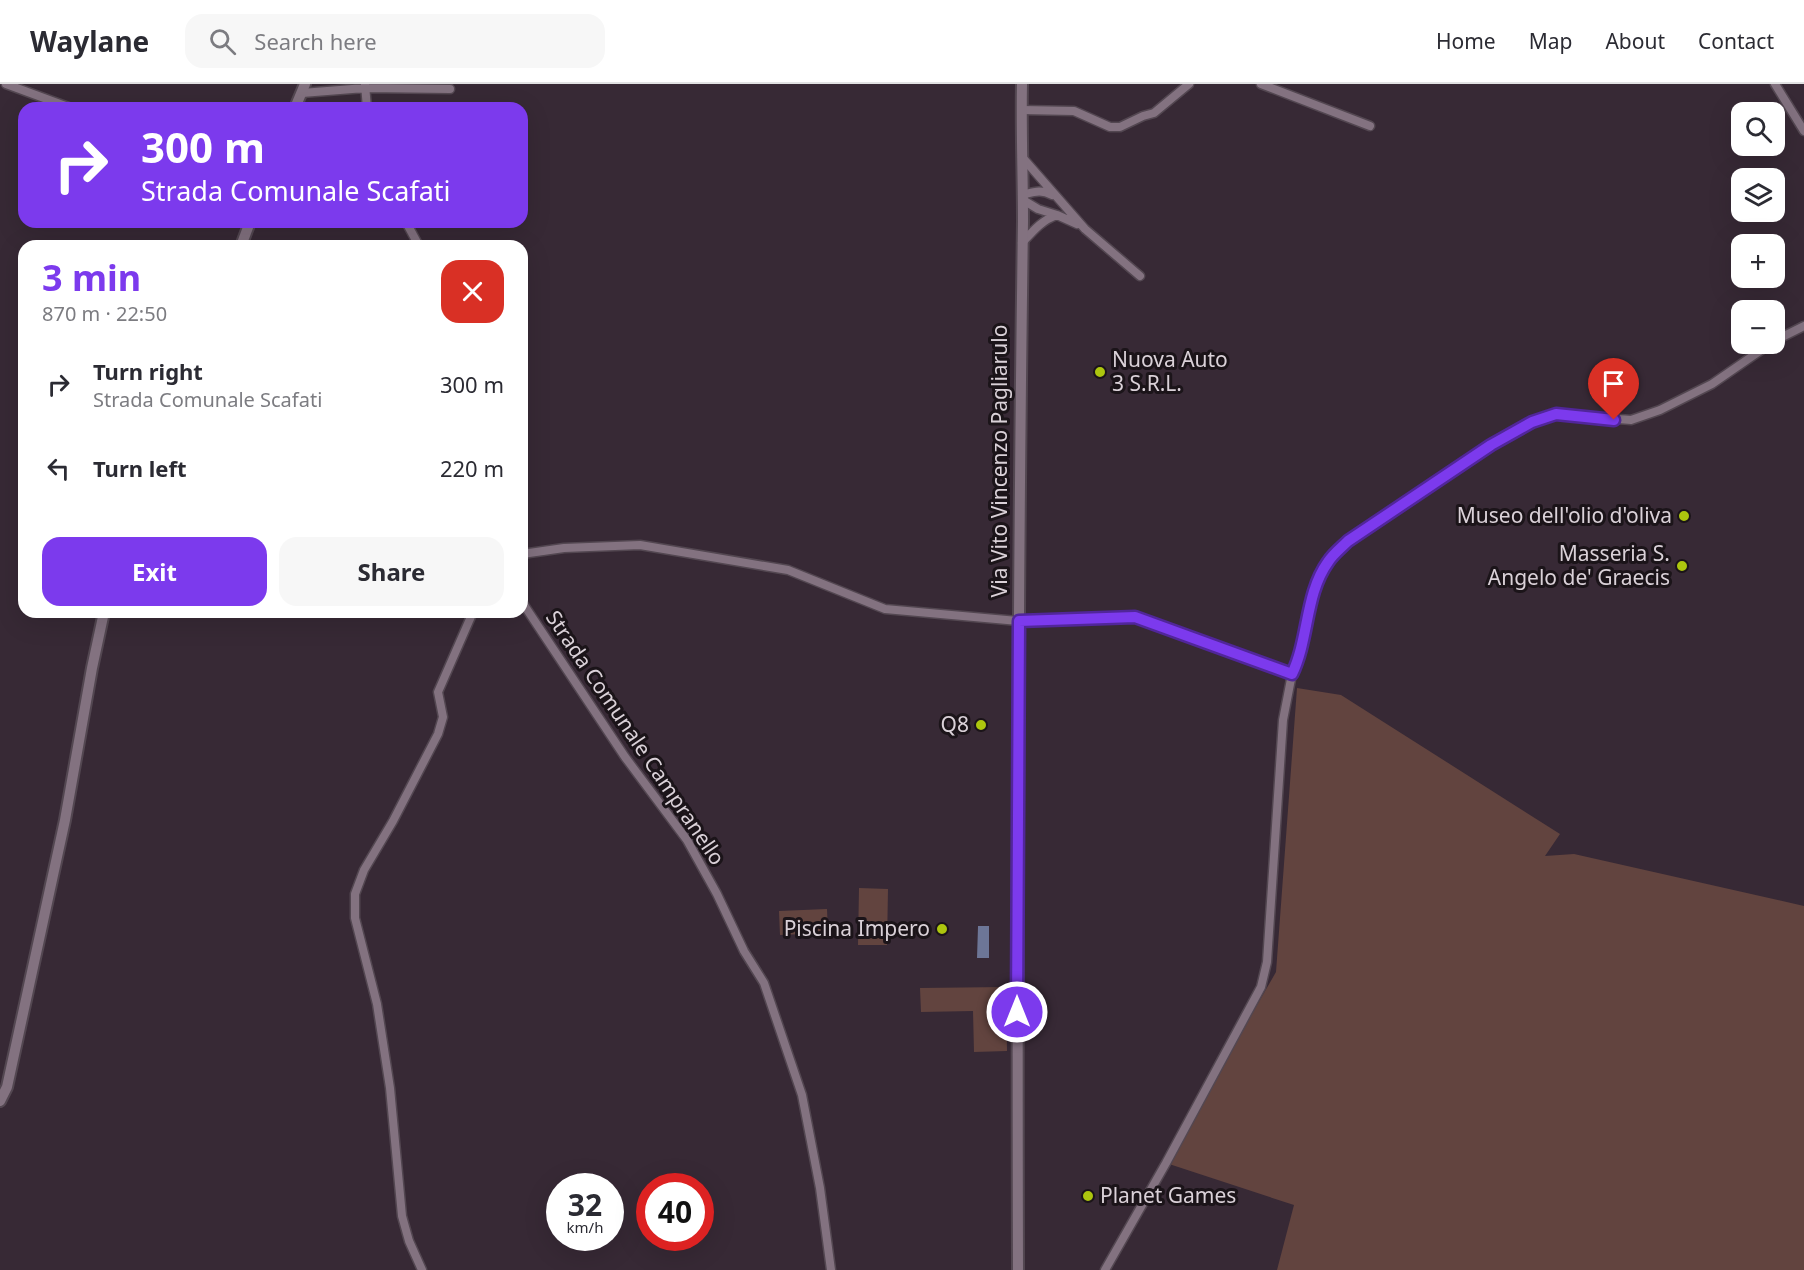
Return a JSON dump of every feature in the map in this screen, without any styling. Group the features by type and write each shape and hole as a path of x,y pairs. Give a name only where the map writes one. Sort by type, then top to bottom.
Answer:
{"street":[{"path":"6,84 53,102"},
{"name":"Via Vito Vincenzo Pagliarulo","path":"1018,1270 1022,84"},
{"path":"1022,110 1074,111 1110,127 1120,127 1154,113 1189,84"},
{"path":"1261,84 1370,126"},
{"path":"1775,84 1804,131"},
{"path":"365,86 366,102"},
{"path":"297,102 303,88 365,86 450,89"},
{"path":"1021,156 1085,229"},
{"path":"1058,198 1044,191 1035,191 1022,197 1038,209 1070,219 1085,229 1140,276"},
{"path":"1022,243 1038,225 1057,215"},
{"path":"1785,336 1804,326"},
{"path":"1105,1270 1261,987 1267,962 1283,720 1292,674 1301,649 1314,589 1328,562 1348,541 1491,445 1532,422 1556,414 1631,420 1660,410 1712,384 1756,354"},
{"path":"528,553 564,548 640,545 788,570 885,609 1019,621 1135,617 1292,674"},
{"name":"Strada Comunale Campranello","path":"528,611 625,757 687,840 717,894 734,932 764,983 802,1095 820,1188 831,1270"},
{"path":"0,1101 9,1076 63,831 103,618"},
{"path":"422,1270 402,1216 388,1077 377,1004 355,918 355,894 364,870 393,821 438,734 442,717 438,692 470,618"}],"shaded area":[{"path":"1297,688 1341,695 1560,834 1545,856 1574,854 1804,906 1804,1270 1277,1270 1294,1205 1166,1163 1276,972"},
{"path":"859,888 888,889 887,945 858,945"},
{"path":"827,909 828,933 780,935 779,911"},
{"path":"1006,987 1007,1051 974,1052 973,1011 921,1012 920,988"}],"water":[{"path":"978,926 989,926 989,958 977,958"}],"place":[{"name":"Nuova Auto 3 S.R.L.","path":"1100,372"},
{"name":"Museo dell'olio d'oliva","path":"1684,516"},
{"name":"Masseria S. Angelo de' Graecis","path":"1682,566"},
{"name":"Q8","path":"981,725"},
{"name":"Piscina Impero","path":"942,929"},
{"name":"Planet Games","path":"1088,1196"}],"route":[{"path":"1017,1012 1019,621 1135,617 1292,674 1308,622 1314,589 1328,562 1348,541 1491,445 1532,422 1556,414 1614,420"}]}
